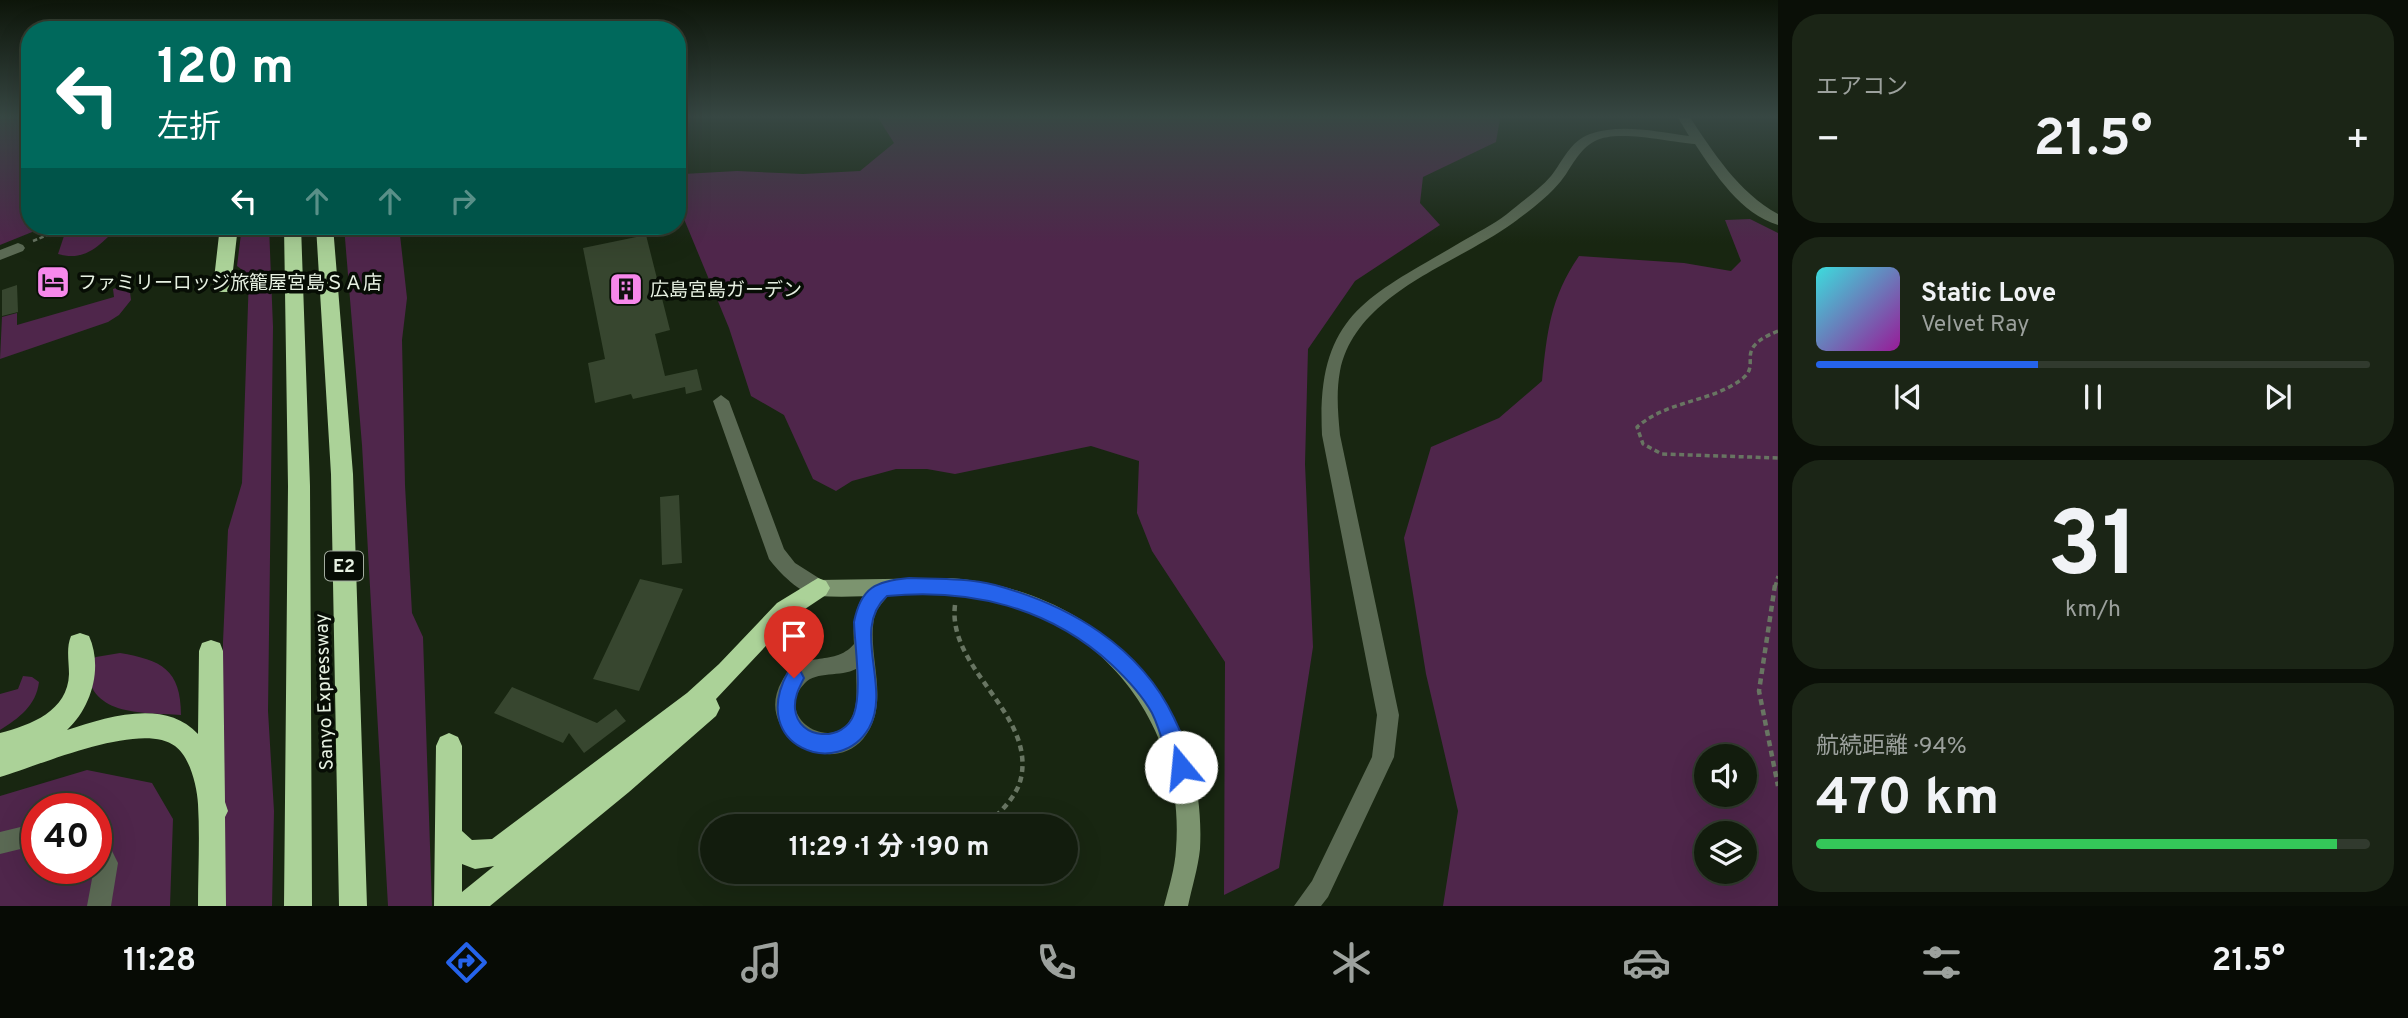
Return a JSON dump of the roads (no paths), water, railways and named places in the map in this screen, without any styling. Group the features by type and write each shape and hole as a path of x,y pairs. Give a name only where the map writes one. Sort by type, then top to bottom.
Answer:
{"highway":[{"path":"222,288 228,235"},
{"name":"Sanyo Expressway","path":"292,235 299,486 298,906"},
{"name":"Sanyo Expressway","path":"325,235 342,474 353,906"},
{"path":"447,832 454,845 465,853 488,855 499,851 696,701 728,672 785,610 818,588"},
{"path":"467,906 678,734 746,668 791,613 818,588"},
{"path":"0,746 43,732 61,719 74,703 81,687 80,643"},
{"path":"211,651 214,811 212,906"},
{"path":"0,764 122,727 148,723 185,738 200,761 214,811"},
{"path":"448,906 449,746"}],"street":[{"path":"1306,906 1320,890 1383,757 1388,715 1331,435 1329,403 1332,371 1341,345 1356,320 1377,299 1508,220 1555,180 1569,158"},
{"path":"1712,158 1743,198 1758,210 1778,220"},
{"path":"0,255 18,248"},
{"path":"721,401 776,554 788,569 818,588 956,587 993,592 1058,615 1098,641 1131,670 1158,705 1175,744 1185,790 1188,848 1176,906"},
{"path":"863,648 855,661 846,666 817,666 806,669 794,678 787,692 785,708 790,725 802,737 816,743 833,743 849,737 862,722 866,703 863,648 865,609 883,588"},
{"path":"0,843 21,838"},
{"path":"99,906 103,884"}],"place":[{"name":"ファミリーロッジ旅籠屋宮島ＳＡ店","path":"53,282"},
{"name":"広島宮島ガーデン","path":"626,289"}]}
